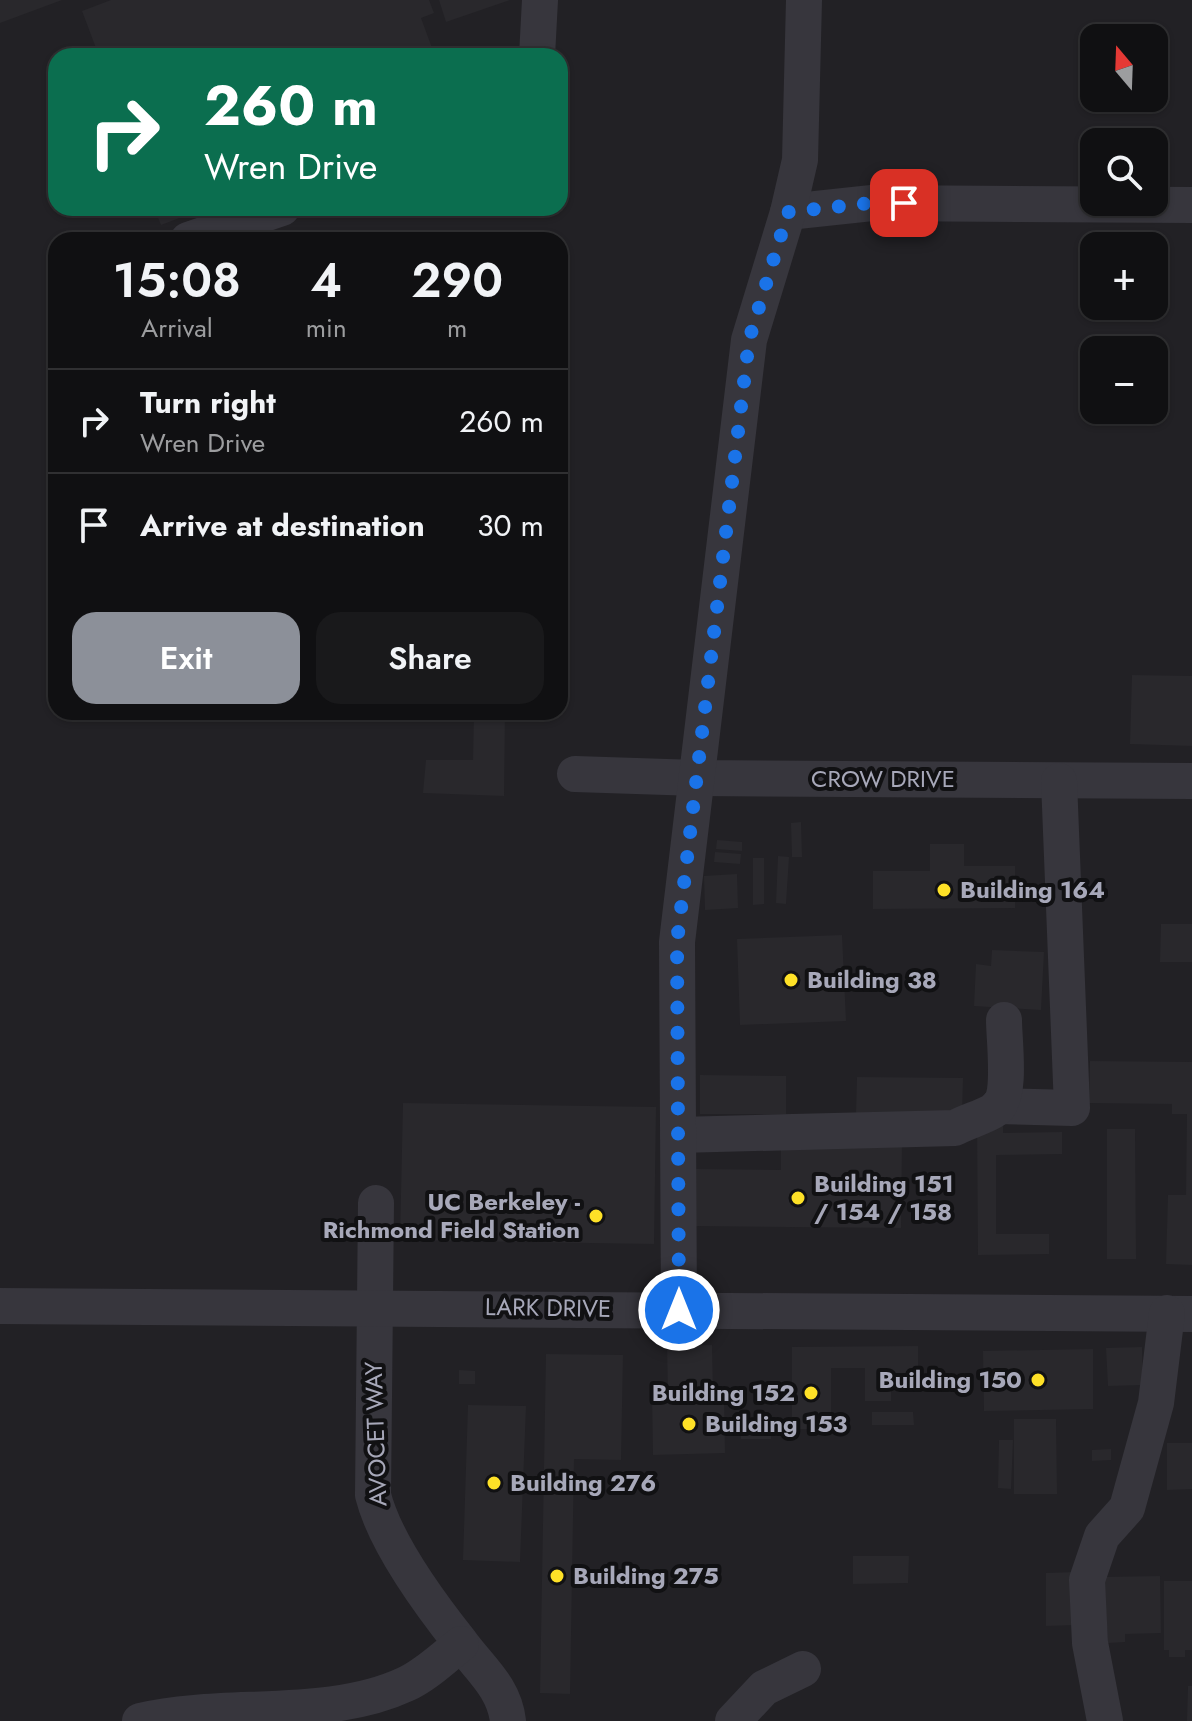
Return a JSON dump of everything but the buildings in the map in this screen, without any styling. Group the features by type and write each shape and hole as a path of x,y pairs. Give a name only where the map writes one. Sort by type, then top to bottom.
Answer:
{"street":[{"path":"537,48 540,0"},
{"path":"679,1310 677,942 749,340 788,212 800,160 804,0"},
{"path":"788,212 872,203 1192,205"},
{"path":"212,232 258,216"},
{"name":"CROW DRIVE","path":"575,774 697,778 1192,781"},
{"path":"998,1106 1072,1108 1059,781"},
{"path":"678,1135 955,1128 1002,1101 1005,1086 1004,1020"},
{"name":"AVOCET WAY","path":"376,1203 373,1495 398,1552 461,1644 493,1682 506,1709 508,1721"},
{"name":"LARK DRIVE","path":"0,1306 1179,1314"},
{"path":"1105,1721 1090,1643 1087,1580 1102,1536 1127,1508 1179,1314"},
{"path":"140,1721 172,1713 352,1702 408,1684 461,1644"},
{"path":"733,1721 764,1688 803,1669"}],"shaded area":[{"name":"UC Berkeley - Richmond Field Station","path":"0,0 1192,0 1192,1721 0,1721"}],"place":[{"name":"Building 164","path":"944,890"},
{"name":"Building 38","path":"791,980"},
{"name":"Building 151 / 154 / 158","path":"798,1198"},
{"name":"UC Berkeley - Richmond Field Station","path":"596,1216"},
{"name":"Building 150","path":"1038,1380"},
{"name":"Building 152","path":"811,1393"},
{"name":"Building 153","path":"689,1424"},
{"name":"Building 276","path":"494,1483"},
{"name":"Building 275","path":"557,1576"}],"route":[{"path":"679,1310 677,942 749,340 788,212 872,203 904,203"}]}
